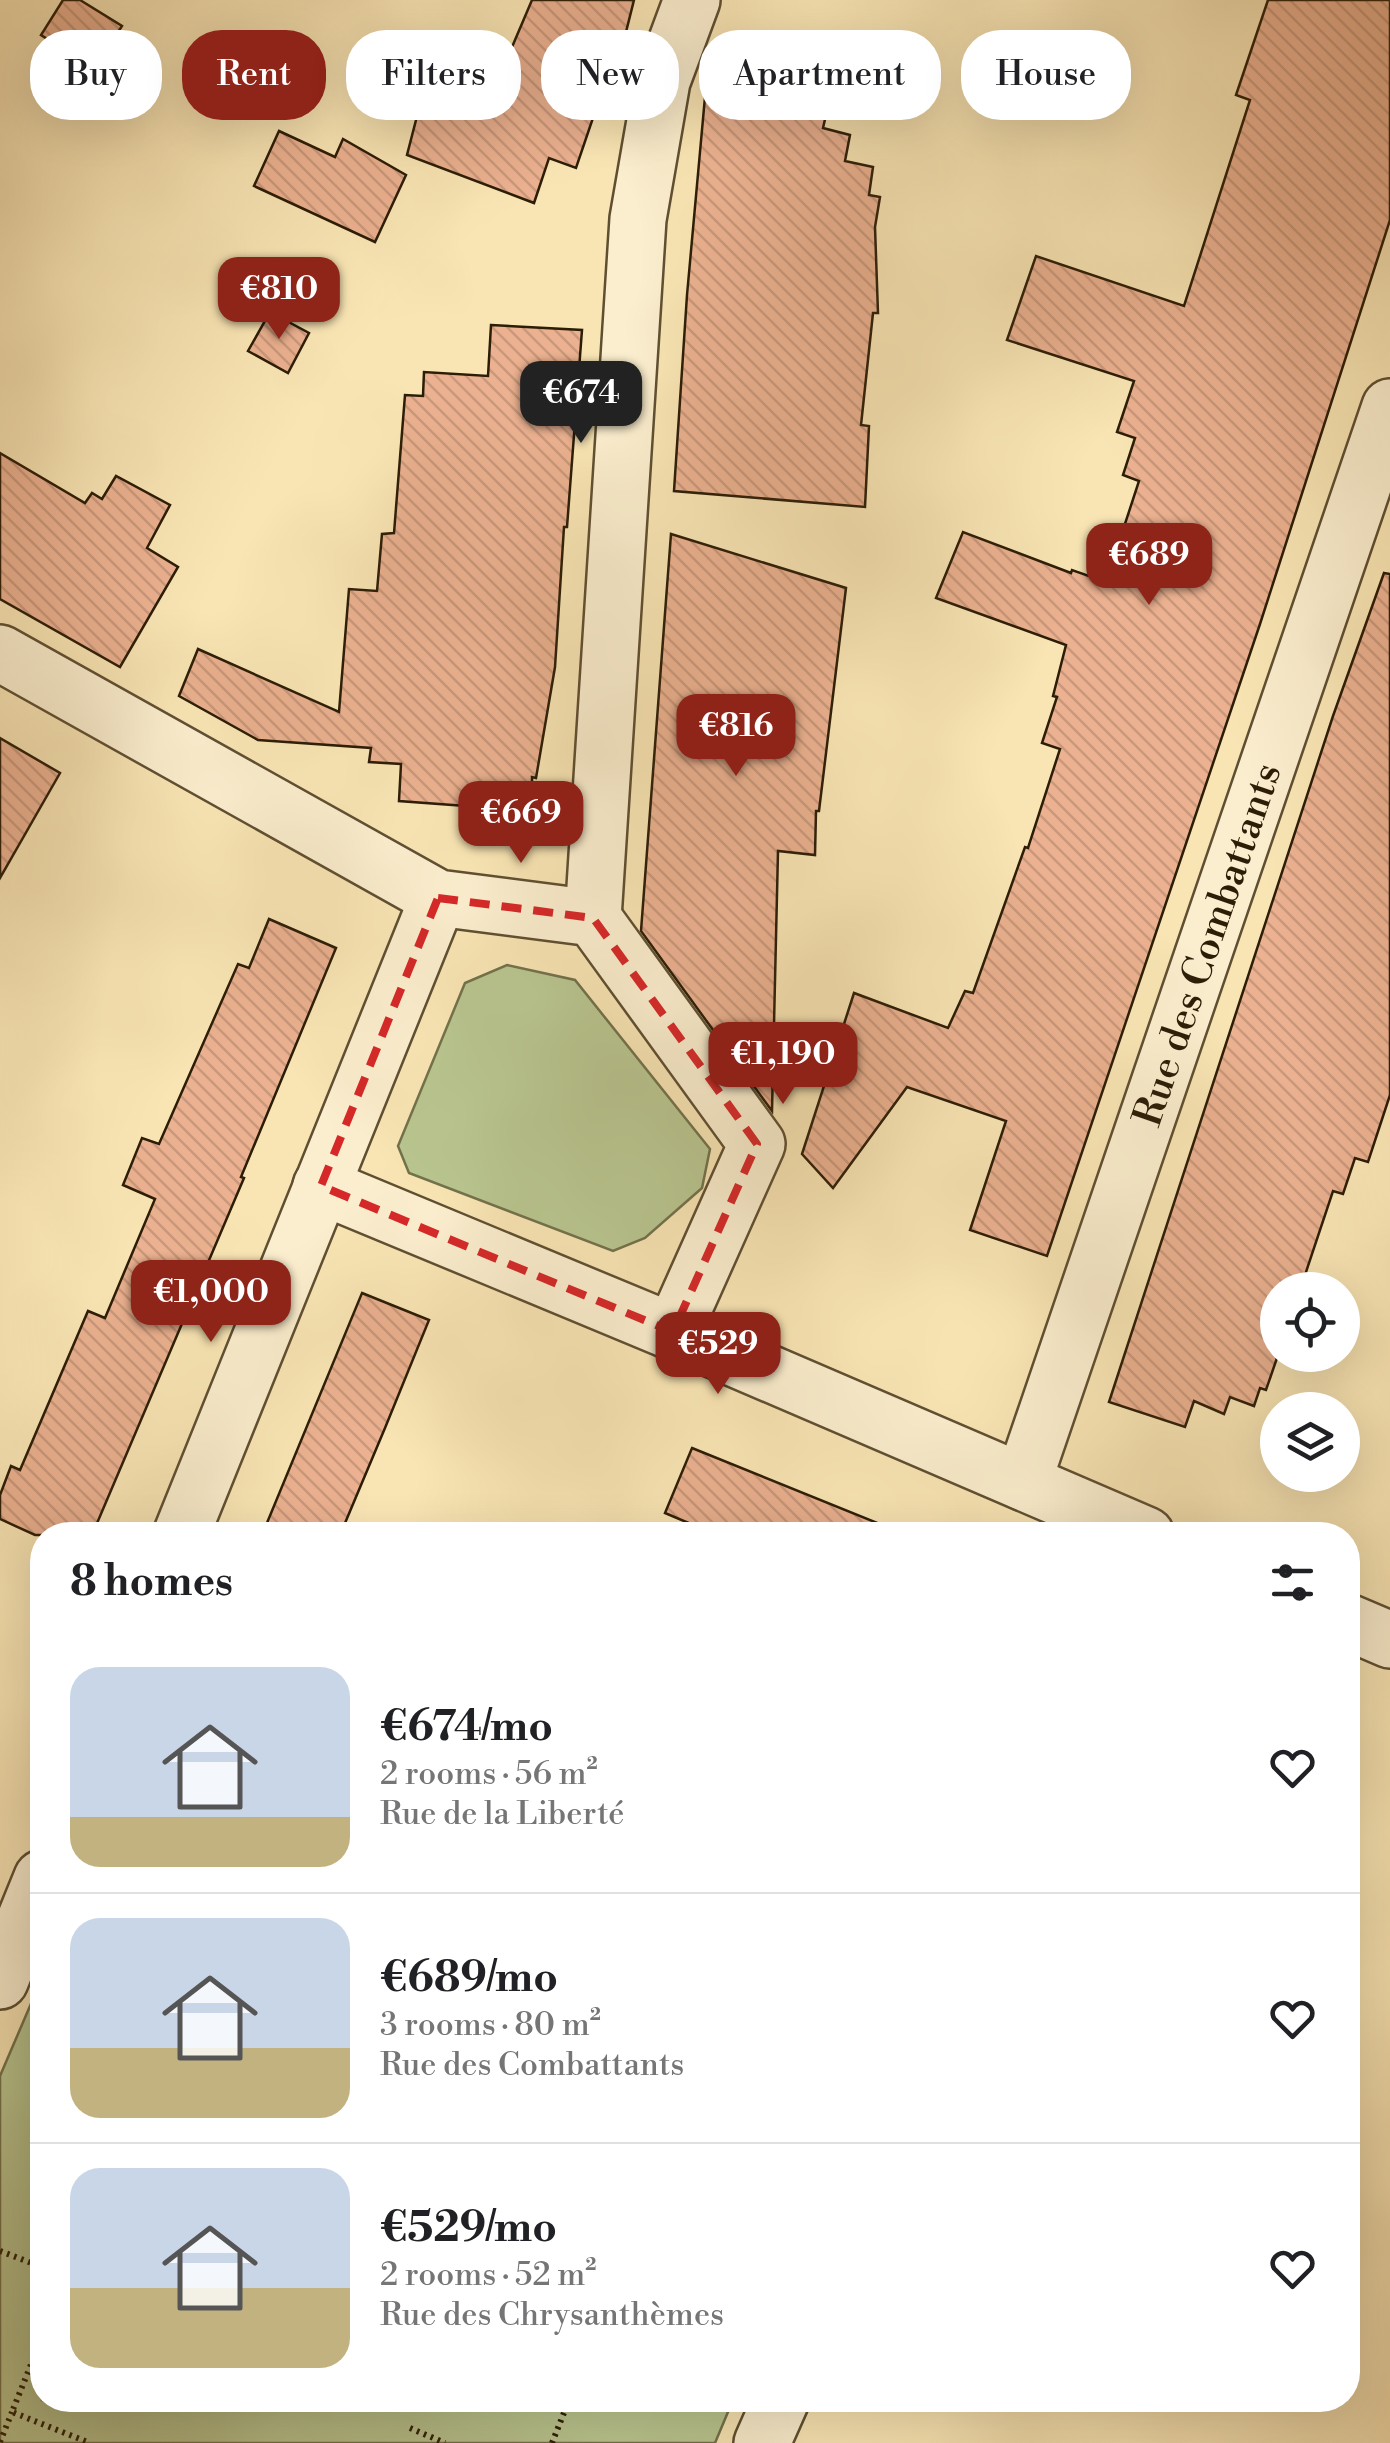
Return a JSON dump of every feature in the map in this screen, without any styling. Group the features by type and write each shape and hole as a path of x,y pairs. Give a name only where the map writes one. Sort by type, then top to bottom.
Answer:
{"street":[{"path":"673,1332 757,1144 593,918 638,219 662,81 692,0"},
{"name":"Rue des Combattants","path":"1023,1482 1390,407"},
{"path":"0,653 438,898 593,918"},
{"path":"186,1522 438,898"},
{"path":"321,1186 1116,1522"},
{"path":"1360,1627 1390,1640"},
{"path":"21,1954 30,1921"},
{"path":"762,2443 776,2412"}],"path":[{"path":"0,2251 30,2262"},
{"path":"0,2442 30,2367"},
{"path":"12,2412 90,2443"},
{"path":"552,2443 564,2412"},
{"path":"410,2428 445,2443"}],"highlighted area":[{"path":"438,898 593,918 757,1144 673,1332 321,1186"}],"green space":[{"path":"507,965 575,980 710,1149 702,1188 645,1238 613,1251 409,1173 398,1146 465,983"},
{"path":"30,2006 30,2412 728,2412 715,2443 0,2443 0,2076"}],"building":[{"path":"63,0 80,0 122,26 119,30 44,30"},
{"path":"532,0 634,0 626,30 541,30 541,120 592,120 576,168 549,158 534,203 407,155 416,120 521,120 519,30"},
{"path":"1268,0 1390,0 1390,220 1260,624 1047,1256 970,1230 1006,1121 907,1087 833,1188 802,1154 854,993 948,1028 965,991 973,993 1025,847 1028,848 1060,749 1042,743 1057,697 1053,696 1066,645 936,598 963,532 1071,573 1072,570 1106,582 1139,481 1123,475 1135,438 1117,432 1134,381 1007,340 1036,256 1184,306 1250,100 1236,95"},
{"path":"703,120 825,120 823,128 850,135 845,161 873,167 869,195 880,197 875,227 878,313 873,313 861,425 869,426 865,507 674,491"},
{"path":"279,131 335,157 343,139 406,175 375,242 254,186"},
{"path":"270,312 309,333 288,373 248,351"},
{"path":"491,325 582,330 555,667 536,778 532,777 532,811 399,801 401,764 369,762 371,748 258,740 179,696 198,649 339,712 349,589 377,591 382,534 394,533 405,395 423,396 424,372 488,376"},
{"path":"0,453 85,503 92,493 102,499 116,476 170,505 147,548 178,567 120,667 0,599"},
{"path":"671,534 846,588 816,811 815,855 778,851 772,1111 641,931"},
{"path":"1384,573 1390,574 1390,1095 1368,1162 1355,1158 1343,1194 1333,1191 1306,1272 1260,1272 1260,1372 1272,1372 1266,1390 1260,1388 1254,1406 1230,1397 1224,1414 1194,1401 1185,1427 1109,1402 1333,716"},
{"path":"0,738 60,773 0,878"},
{"path":"269,919 336,948 241,1177 244,1178 98,1522 30,1522 30,1533 0,1519 0,1495 11,1466 20,1470 88,1311 105,1318 155,1199 123,1185 142,1138 159,1144 238,964 249,968"},
{"path":"362,1293 429,1320 345,1522 267,1522"},
{"path":"692,1448 875,1522 686,1522 665,1513"}]}
